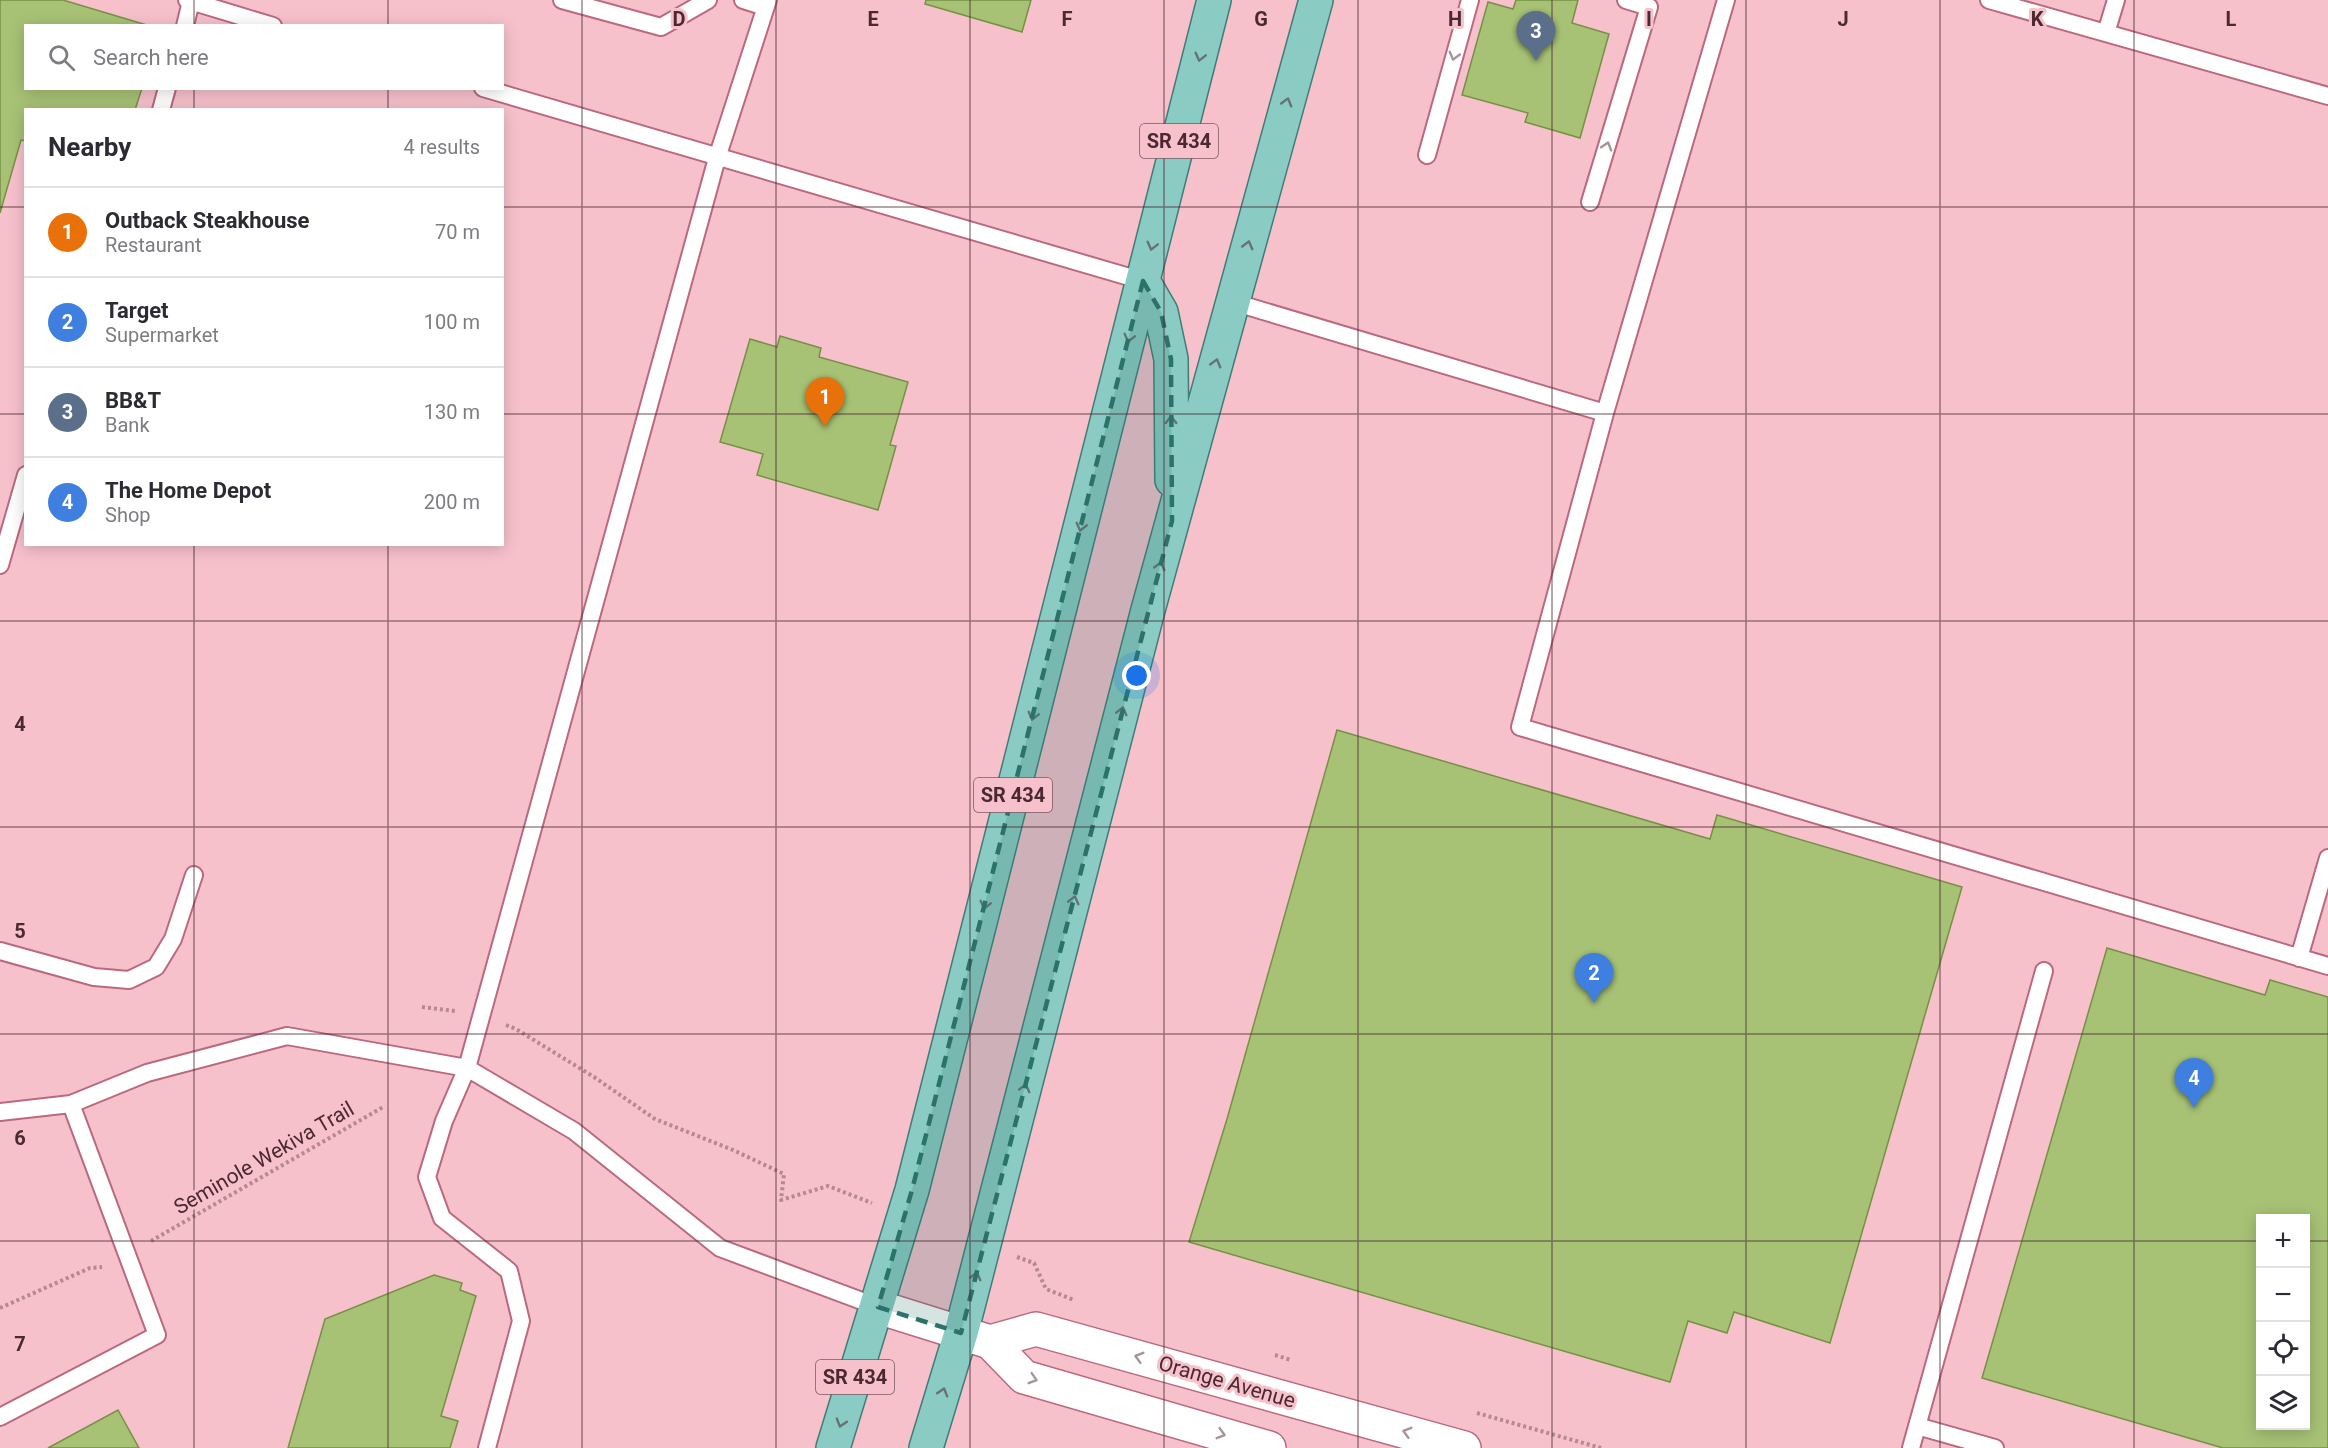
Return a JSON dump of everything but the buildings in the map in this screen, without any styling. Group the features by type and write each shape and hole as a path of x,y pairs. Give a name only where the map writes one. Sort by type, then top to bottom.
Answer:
{"main road":[{"name":"SR 434","path":"833,1448 912,1190 1214,0"},
{"path":"926,1448 976,1337 1172,521 1316,0"},
{"path":"1143,281 1161,312 1171,359 1172,521"}],"street":[{"path":"878,1307 976,1337 1024,1377 1269,1448"},
{"name":"Orange Avenue","path":"976,1337 1036,1329 1464,1448"}],"lane":[{"path":"562,0 661,27 708,0"},
{"path":"487,1448 521,1321 509,1271 442,1218 427,1177 444,1121 467,1068 717,158 767,4 743,0"},
{"path":"1427,155 1470,0"},
{"path":"1590,202 1649,7 1626,0"},
{"path":"1726,0 1605,413 1520,727 2328,966"},
{"path":"1989,0 2328,96"},
{"path":"2106,33 2116,0"},
{"path":"185,24 189,1 266,24"},
{"path":"162,108 166,90"},
{"path":"490,90 1143,281"},
{"path":"1233,302 1605,413"},
{"path":"0,565 24,482"},
{"path":"2299,958 2328,858"},
{"path":"0,951 94,977 129,980 156,967 173,939 194,875"},
{"path":"1911,1448 2044,971"},
{"path":"0,1112 71,1104 147,1073 287,1036 467,1068 574,1131 720,1248 878,1307"},
{"path":"0,1417 157,1335 71,1104"},
{"path":"1917,1426 1995,1448"}],"path":[{"path":"422,1007 462,1012"},
{"path":"516,1029 594,1077 655,1119 733,1150 784,1174 781,1200 828,1186"},
{"name":"Seminole Wekiva Trail","path":"157,1237 385,1106"},
{"path":"0,1308 90,1268 102,1267"}],"highlighted area":[{"path":"1143,281 1161,312 1171,359 1172,521 961,1333 878,1307 912,1190"}],"place":[{"name":"BB&T","path":"1536,61"},
{"name":"Outback Steakhouse","path":"825,427"},
{"name":"Target","path":"1594,1003"},
{"name":"The Home Depot","path":"2194,1108"}]}
